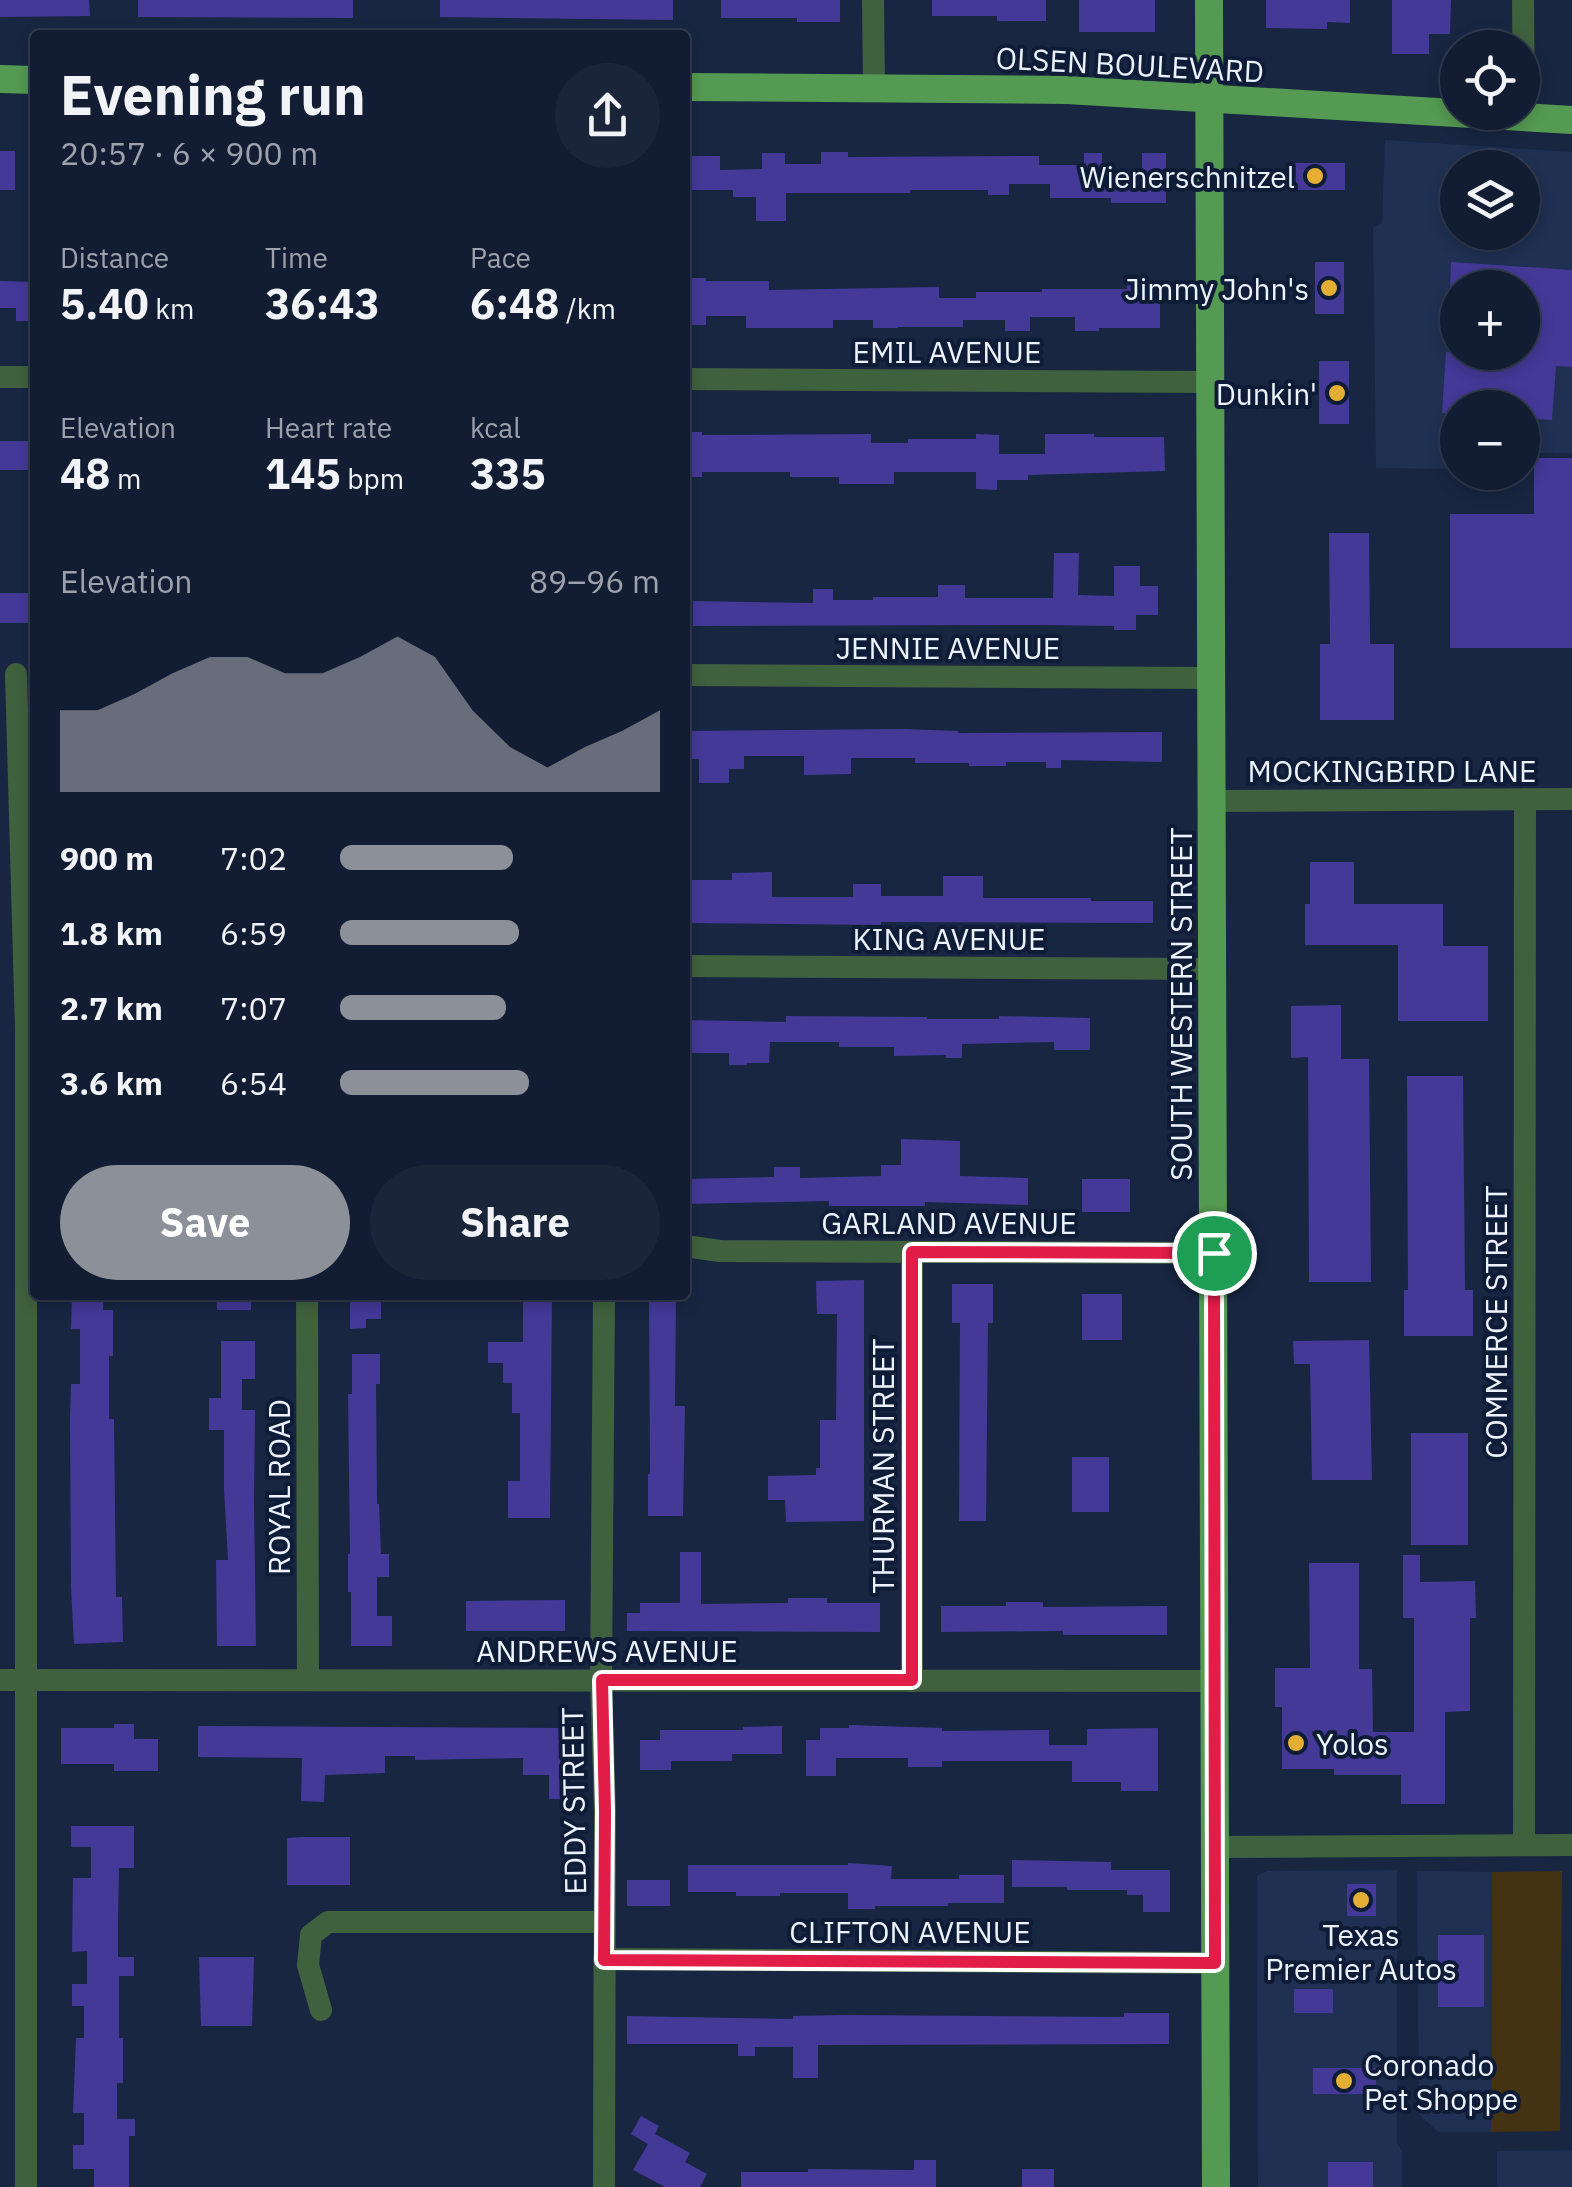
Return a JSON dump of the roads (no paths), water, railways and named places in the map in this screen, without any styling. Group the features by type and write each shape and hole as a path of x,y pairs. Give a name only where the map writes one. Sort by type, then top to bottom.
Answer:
{"main road":[{"name":"SOUTH WESTERN STREET","path":"1209,0 1216,2187"},
{"path":"0,80 30,80"},
{"name":"OLSEN BOULEVARD","path":"690,87 1067,90 1440,113"},
{"name":"OLSEN BOULEVARD","path":"1540,119 1572,120"}],"street":[{"path":"873,0 874,88"},
{"path":"1523,0 1523,30"},
{"path":"0,377 30,377"},
{"name":"EMIL AVENUE","path":"690,379 1209,382"},
{"path":"17,674 26,1029 26,2187"},
{"name":"JENNIE AVENUE","path":"690,676 1212,678"},
{"name":"COMMERCE STREET","path":"1524,1845 1525,799"},
{"name":"MOCKINGBIRD LANE","path":"1212,801 1572,799"},
{"name":"KING AVENUE","path":"690,966 1212,969"},
{"name":"GARLAND AVENUE","path":"690,1247 720,1251 1214,1253"},
{"name":"THURMAN STREET","path":"912,1252 912,1680"},
{"name":"ROYAL ROAD","path":"307,1300 308,1680"},
{"name":"EDDY STREET","path":"604,1300 604,2187"},
{"name":"ANDREWS AVENUE","path":"0,1680 1214,1681"},
{"path":"1214,1847 1572,1845"},
{"path":"321,2010 308,1965 311,1935 328,1922 604,1922"},
{"name":"CLIFTON AVENUE","path":"604,1960 1215,1963"}],"place":[{"name":"Wienerschnitzel","path":"1315,176"},
{"name":"Jimmy John's","path":"1329,288"},
{"name":"Dunkin'","path":"1337,393"},
{"name":"Yolos","path":"1296,1743"},
{"name":"Texas Premier Autos","path":"1361,1900"},
{"name":"Coronado Pet Shoppe","path":"1344,2081"}]}
